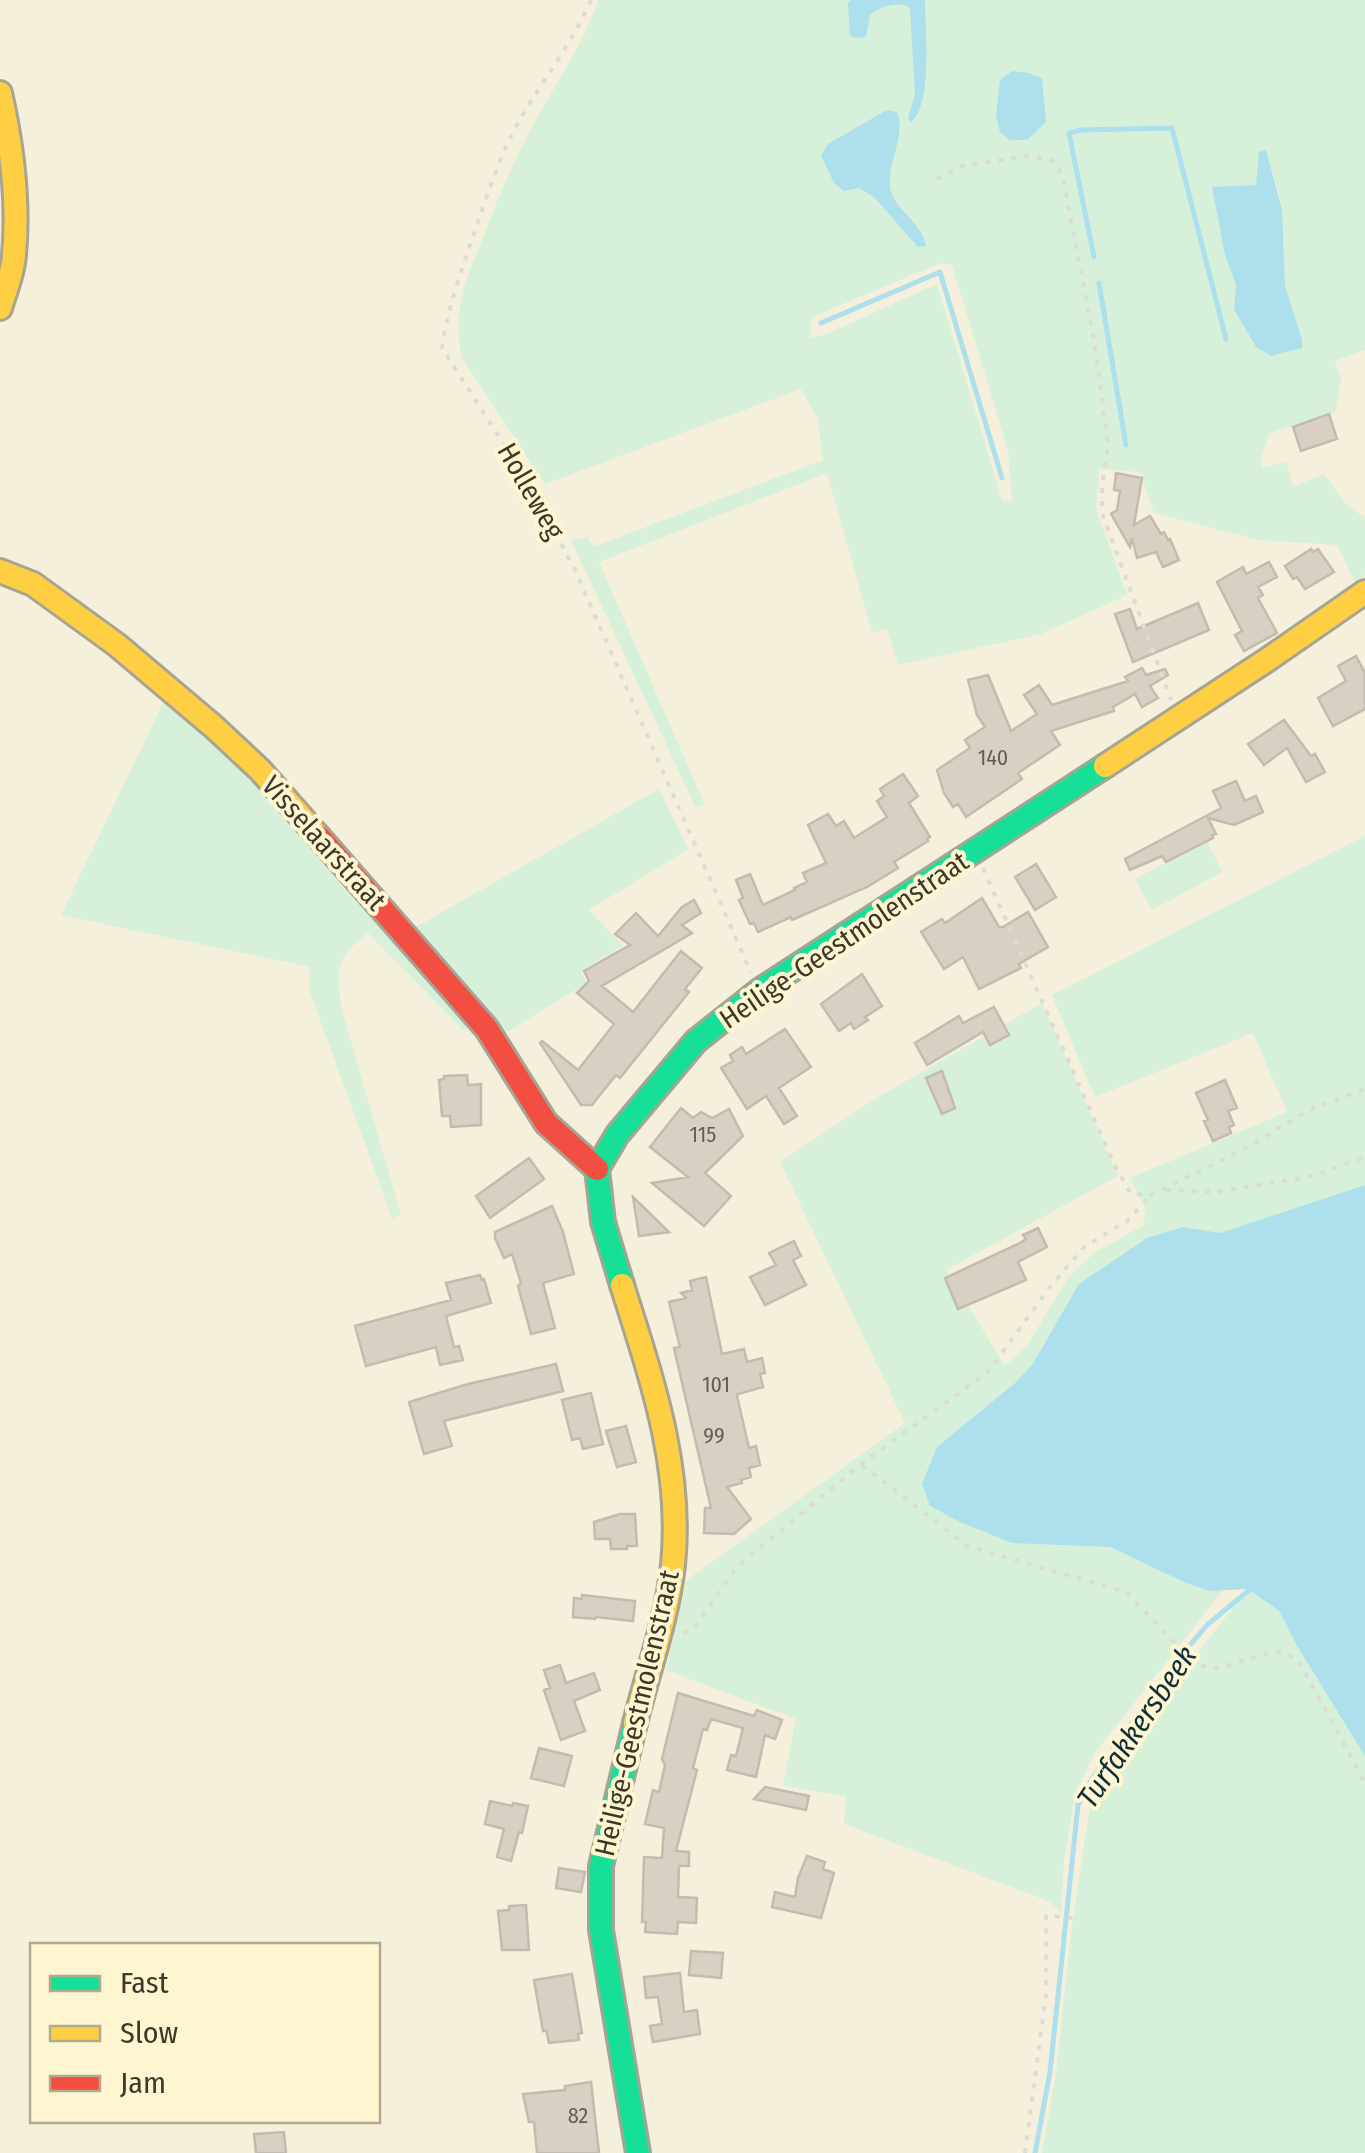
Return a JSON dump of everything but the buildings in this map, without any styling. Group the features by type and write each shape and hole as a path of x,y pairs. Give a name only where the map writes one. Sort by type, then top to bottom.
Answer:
{"street":[{"path":"0,92 15,189 14,259 0,308"},
{"name":"Visselaarstraat","path":"0,570 32,584 117,645 260,770 487,1028 546,1123 597,1169"},
{"name":"Heilige-Geestmolenstraat","path":"638,2153 601,1930 602,1866 659,1638 672,1565 674,1498 662,1414 602,1222 597,1169 617,1135 696,1042 759,990 1268,660 1365,592"}],"path":[{"name":"Holleweg","path":"591,0 579,28 512,134 493,178 449,313 442,348 532,488 575,570 759,990"},
{"path":"937,179 961,166 1028,156 1051,160 1063,178 1095,345 1108,446 1102,513 1178,718"},
{"path":"970,854 986,870 1115,1166 1131,1194 1150,1195"},
{"path":"659,1638 693,1629 737,1567 861,1464 988,1372 1084,1247 1127,1222 1150,1195 1248,1147 1307,1111 1365,1089"},
{"path":"1161,1190 1217,1192 1294,1180 1365,1157"},
{"path":"861,1464 967,1546 1126,1592 1203,1666 1220,1668 1275,1651 1297,1658 1365,1782"},
{"path":"1025,2153 1046,1996 1046,1916 1077,1918"}],"green space":[{"path":"598,0 1365,0 1365,350 1335,361 1341,378 1335,413 1269,433 1261,459 1262,468 1286,462 1293,487 1324,474 1345,504 1365,518 1365,575 1355,582 1337,545 1259,540 1154,513 1140,472 1099,469 1096,508 1127,595 1041,634 898,665 887,629 872,633 827,473 599,562 704,803 696,808 571,540 588,537 593,547 823,460 818,419 801,389 545,484 462,358 459,341 466,282 499,197 523,144","holes":["1265,151 1282,209 1285,285 1301,348 1256,347 1235,309 1236,285 1212,188 1257,186 1259,153","941,263 952,265 1008,450 1012,501 1002,500 937,284 809,339 812,317"]},
{"path":"167,695 247,771 475,1024 463,1030 368,933 344,957 339,973 341,1007 401,1215 392,1218 309,989 310,967 61,915"},
{"path":"659,789 688,849 589,910 623,946 580,971 587,983 507,1032 414,928"},
{"path":"1365,836 1365,1185 1220,1233 1183,1227 1052,1329 1032,1365 983,1410 930,1506 1012,1543 1110,1547 1184,1582 1209,1591 1223,1590 1094,1754 1075,1794 1064,1860 1061,1913 1051,1902 844,1824 846,1797 783,1785 796,1719 666,1670 687,1580 905,1423 780,1162 875,1099 1042,1003 1118,1176 946,1270 1005,1366 1027,1346 1067,1279 1093,1254 1144,1225 1145,1207 1130,1178 1287,1112 1253,1033 1095,1097 1052,995"},
{"path":"1207,841 1222,872 1152,910 1135,879"},
{"path":"1248,1589 1279,1611 1365,1756 1365,2153 1042,2153 1056,2074 1090,1806 1116,1757"}],"water":[{"path":"851,0 925,0 925,83 918,113 911,123 908,118 915,94 910,8 895,5 874,11 866,37 855,38 850,35"},
{"path":"1012,71 1042,78 1046,122 1027,140 1010,140 1000,132 996,115 1000,80"},
{"path":"887,110 897,112 899,122 890,172 891,192 920,230 926,246 918,247 874,197 859,188 844,191 834,183 821,156 828,144"},
{"path":"1266,150 1282,209 1285,285 1302,340 1302,348 1271,356 1256,347 1234,309 1236,285 1225,255 1212,187 1256,185 1259,152"},
{"path":"1365,1185 1365,1756 1279,1611 1248,1589 1209,1591 1110,1547 1012,1543 930,1506 922,1484 937,1447 1032,1365 1079,1284 1147,1238 1183,1227 1220,1233"}],"waterway":[{"path":"1094,257 1069,133 1172,128 1226,339"},
{"path":"821,323 940,272 1002,478"},
{"path":"1099,283 1126,445"},
{"name":"Turfakkersbeek","path":"1035,2153 1050,2072 1078,1805 1169,1670 1207,1625 1253,1587"}],"traffic: fast":[{"path":"622,1285 603,1222 597,1169 617,1135 696,1041 759,991 1105,766"},
{"path":"635,1723 601,1866 601,1930 638,2153"}],"traffic: slow":[{"path":"0,93 11,153 16,214 13,262 0,308"},
{"path":"0,571 33,584 117,645 260,770 319,837"},
{"path":"1105,766 1365,592"},
{"path":"622,1285 662,1423 675,1529 666,1605 635,1723"}],"traffic: jam":[{"path":"319,837 487,1029 546,1123 597,1169"}]}
